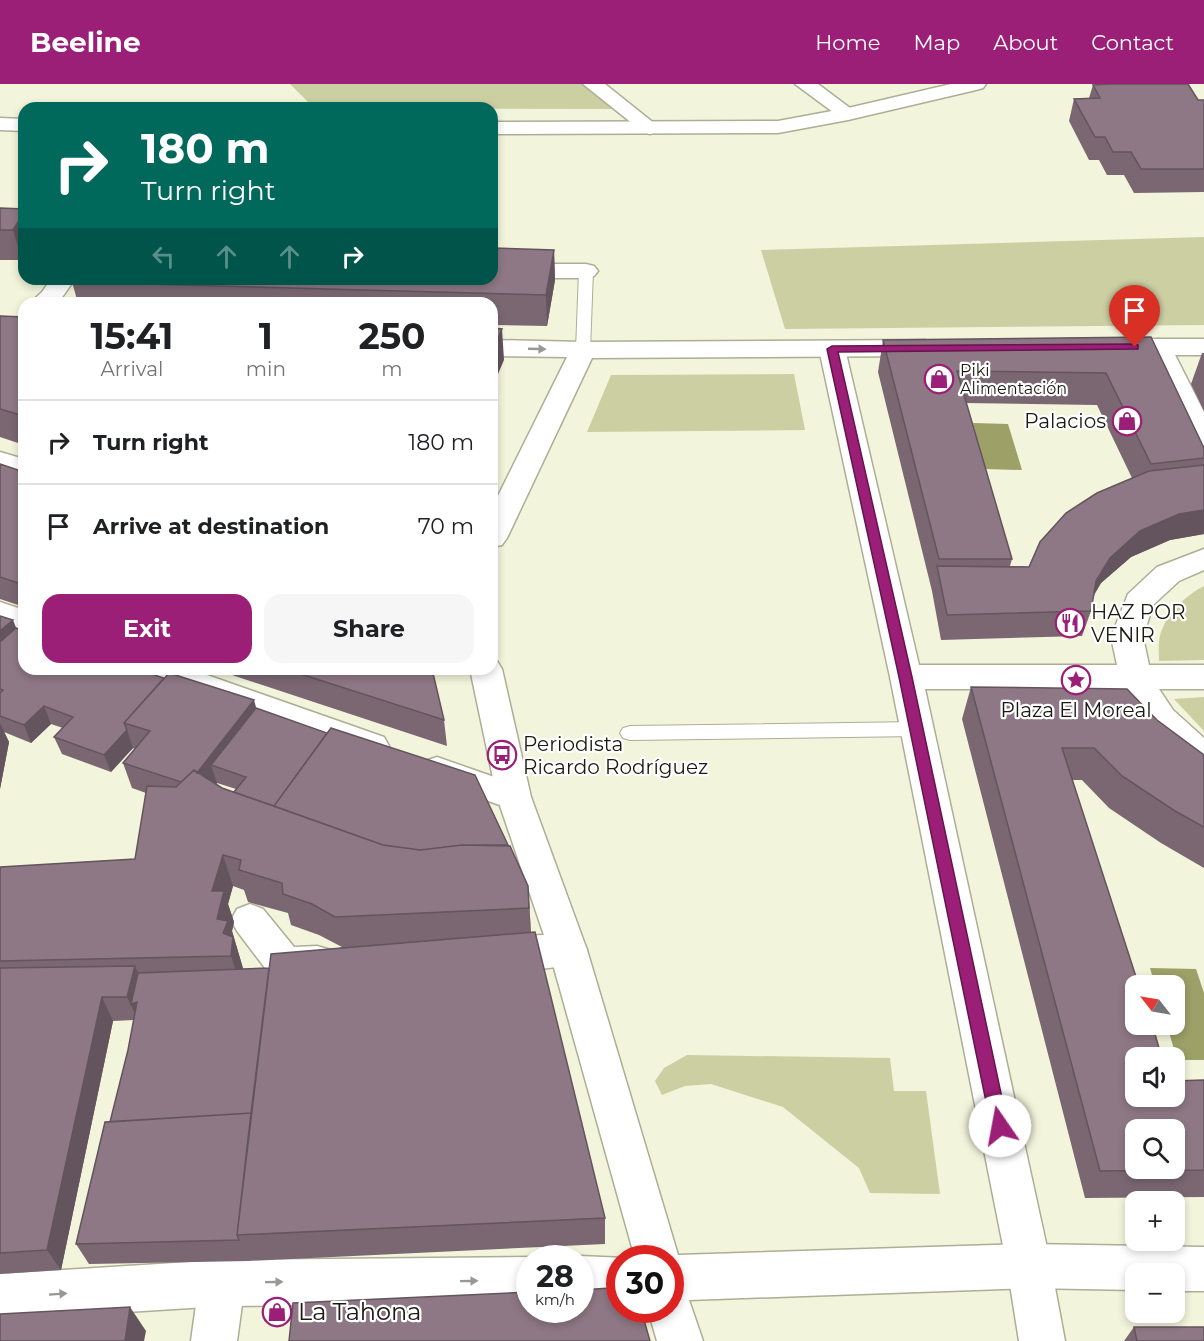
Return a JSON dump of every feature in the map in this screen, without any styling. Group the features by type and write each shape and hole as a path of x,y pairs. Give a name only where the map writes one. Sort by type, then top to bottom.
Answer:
{"street":[{"path":"593,84 650,128"},
{"path":"805,84 848,114"},
{"path":"498,128 778,127 848,114 976,84"},
{"path":"0,124 18,125"},
{"path":"498,271 586,271"},
{"path":"1088,347 1204,346"},
{"path":"1158,347 1204,438"},
{"path":"498,348 583,350 948,348"},
{"path":"832,349 906,677 1029,1266 1042,1341"},
{"path":"498,526 583,350"},
{"path":"0,460 18,466"},
{"path":"1204,559 1168,574 1139,601 1127,637 1135,678 1161,719 1204,758"},
{"path":"0,613 18,620"},
{"path":"173,675 514,797"},
{"path":"487,675 514,797 568,950 653,1245"},
{"path":"906,677 1204,677"},
{"path":"250,920 285,964 356,960"},
{"path":"462,955 568,950"},
{"path":"684,1278 1029,1266 1204,1269"},
{"path":"0,1298 222,1283 516,1280"},
{"path":"214,1341 222,1283"},
{"path":"675,1323 680,1341"}],"lane":[{"path":"583,350 586,271"},
{"path":"630,733 916,729"}],"shaded area":[{"path":"290,84 582,84 615,109 498,109 498,102 308,102"},
{"path":"1204,237 1204,325 785,329 761,250"},
{"path":"794,374 805,430 587,432 611,375"},
{"path":"973,423 1008,424 1022,470 985,469"},
{"path":"1204,586 1204,660 1159,661 1159,639 1166,621 1183,600"},
{"path":"1204,697 1204,731 1174,699"},
{"path":"1150,968 1196,969 1204,993 1204,1060 1185,1060 1185,1047 1173,1047 1170,1035 1185,1035 1185,975 1152,975"},
{"path":"687,1055 890,1058 894,1091 926,1091 940,1194 870,1193 859,1168 783,1107 711,1084 685,1086 662,1095 655,1081 664,1068"}],"building":[{"path":"1188,84 1198,100 1204,100 1204,169 1141,169 1131,152 1113,152 1105,137 1095,137 1074,99 1100,98 1093,85"},
{"path":"0,208 18,209 18,222 13,230 0,230"},
{"path":"498,248 554,250 546,295 181,285 498,285"},
{"path":"0,316 18,317 18,414 0,409"},
{"path":"1151,337 1204,448 1204,458 1151,464 1106,373 957,371 1012,559 939,559 883,340"},
{"path":"0,464 18,470 18,583 0,577"},
{"path":"1204,465 1204,510 1179,514 1140,531 1110,558 1096,581 1091,611 947,615 937,566 1029,567 1040,542 1066,513 1097,493 1149,471"},
{"path":"0,616 13,620 0,631"},
{"path":"18,629 18,675 155,675 164,678 124,723 127,730 104,755 54,737 73,717 44,706 24,725 0,716 0,693 3,690 0,689 0,642"},
{"path":"167,675 175,675 254,700 197,773 194,770 181,782 123,763 150,731 124,723"},
{"path":"304,675 433,675 444,720"},
{"path":"971,687 1127,689 1157,720 1204,755 1204,827 1122,776 1094,748 1062,748 1135,975 1125,975 1125,1035 1155,1035 1159,1047 1125,1047 1125,1107 1185,1107 1185,1081 1204,1080 1204,1170 1185,1170 1185,1119 1125,1119 1125,1171 1100,1171"},
{"path":"256,708 327,733 274,806 234,792 246,777 211,765"},
{"path":"331,728 475,775 508,845 462,845 420,850 383,845 274,806"},
{"path":"194,770 222,788 383,845 420,850 462,845 510,846 528,886 529,908 335,917 312,904 283,894 282,883 239,870 241,860 223,855 212,891 224,891 217,919 228,921 223,933 233,937 231,956 0,961 0,867 135,859 147,786 176,787"},
{"path":"535,932 605,1218 237,1235 271,954"},
{"path":"135,966 127,997 102,997 47,1250 0,1253 0,968"},
{"path":"269,968 251,1113 110,1122 128,1050 137,1002 131,1004 138,973"},
{"path":"251,1113 237,1235 239,1240 76,1244 105,1122"},
{"path":"606,1288 606,1323 645,1323 650,1341 289,1341 293,1303 516,1293 516,1323 594,1323 594,1289"},
{"path":"130,1307 125,1341 0,1341 0,1314"},
{"path":"1134,1327 1204,1327 1204,1341 1137,1341"}],"place":[{"name":"Piki Alimentación","path":"939,379"},
{"name":"Palacios","path":"1127,421"},
{"name":"HAZ POR VENIR","path":"1070,623"},
{"name":"Plaza El Moreal","path":"1076,680"},
{"name":"Periodista Ricardo Rodríguez","path":"502,755"},
{"name":"La Tahona","path":"277,1312"}],"route":[{"path":"1000,1126 906,677 832,349 1135,347"}]}
